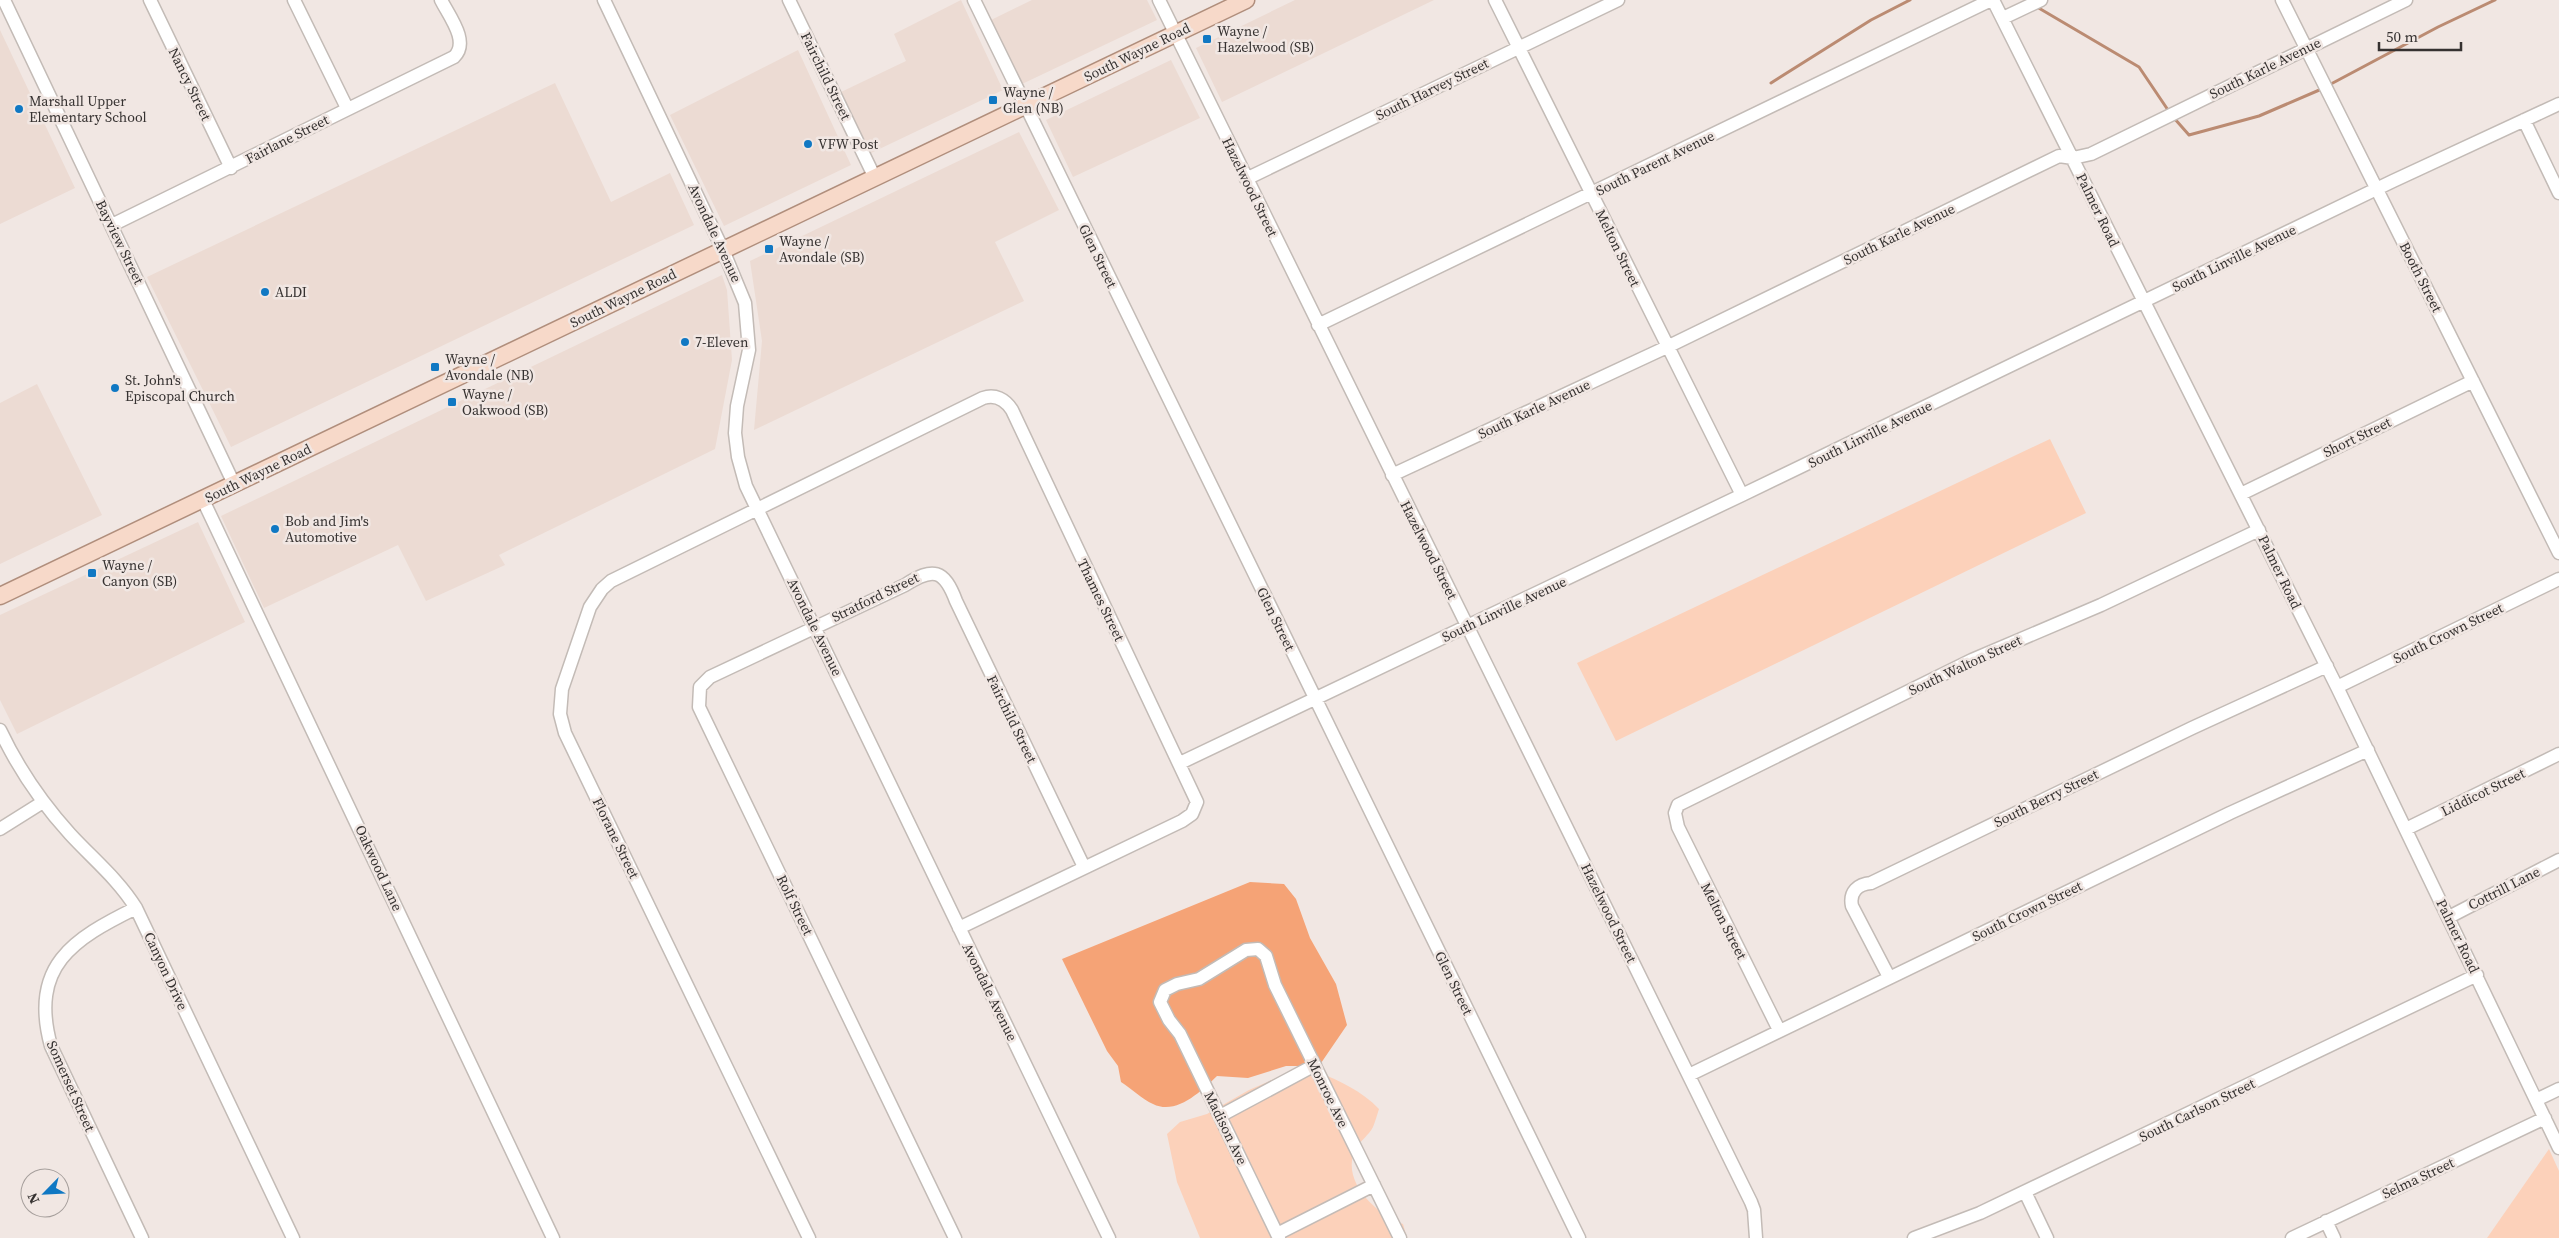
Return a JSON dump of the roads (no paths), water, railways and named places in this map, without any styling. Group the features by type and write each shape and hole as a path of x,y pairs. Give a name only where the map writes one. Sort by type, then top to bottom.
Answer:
{"main road":[{"name":"South Wayne Road","path":"0,596 1246,0"}],"street":[{"name":"Bayview Street","path":"4,0 234,484"},
{"name":"Nancy Street","path":"150,0 230,168"},
{"path":"294,0 347,108"},
{"name":"Fairlane Street","path":"112,225 454,57 459,50 460,40 441,0"},
{"name":"Avondale Avenue","path":"604,0 724,250 741,290 748,316 749,350 737,406 735,438 741,472 1109,1238"},
{"name":"Fairchild Street","path":"789,0 875,178"},
{"name":"Glen Street","path":"974,0 1579,1238"},
{"name":"Hazelwood Street","path":"1159,0 1689,1075 1754,1210 1756,1238"},
{"name":"Melton Street","path":"1496,0 1742,495"},
{"name":"South Harvey Street","path":"1246,179 1618,0"},
{"name":"Palmer Road","path":"1992,0 2327,666 2449,916 2559,1148"},
{"name":"South Parent Avenue","path":"1318,325 1992,0"},
{"path":"2002,18 2041,0"},
{"name":"Booth Street","path":"2282,0 2559,553"},
{"name":"South Karle Avenue","path":"1392,475 1668,347 2059,156 2073,158 2091,154 2406,0"},
{"name":"South Linville Avenue","path":"1180,763 2377,189 2559,104"},
{"path":"2524,120 2559,193"},
{"name":"Short Street","path":"2241,494 2473,381"},
{"name":"Thames Street","path":"758,510 983,398 993,396 1003,400 1012,410 1018,428 1196,797 1196,806 1192,814 959,928"},
{"name":"Oakwood Lane","path":"203,500 553,1238"},
{"name":"Florane Street","path":"758,510 618,577 602,589 590,607 562,689 560,714 565,733 809,1238"},
{"name":"South Walton Street","path":"1676,810 1681,802 1972,660 2101,605 2259,530"},
{"name":"Stratford Street","path":"814,627 905,585 922,574 938,574"},
{"name":"Fairchild Street","path":"938,574 950,585 960,610 1084,868"},
{"name":"South Crown Street","path":"2337,687 2559,579"},
{"name":"Rolf Street","path":"814,627 710,677 700,687 698,701 955,1238"},
{"name":"South Berry Street","path":"1889,977 1852,906 1852,896 1858,887 1871,883 2192,728 2327,666"},
{"name":"Canyon Drive","path":"0,730 22,772 43,802 72,835 114,876 136,908 293,1238"},
{"name":"South Crown Street","path":"1689,1075 1889,977 2368,750"},
{"name":"Liddicot Street","path":"2406,829 2559,754"},
{"path":"0,829 43,802"},
{"name":"Melton Street","path":"1676,810 1678,827 1779,1030"},
{"name":"Cottrill Lane","path":"2449,916 2559,860"},
{"name":"Somerset Street","path":"136,908 91,931 70,949 52,976 45,1009 46,1024 52,1046 142,1238"},
{"name":"Madison Ave","path":"1258,949 1246,950 1199,979 1177,984 1165,990 1160,1002 1169,1020 1180,1034 1278,1236"},
{"name":"Monroe Ave","path":"1258,949 1266,956 1275,985 1400,1238"},
{"name":"South Carlson Street","path":"1914,1238 1967,1219 2025,1192 2477,975"},
{"path":"1220,1116 1314,1065"},
{"path":"2536,1100 2559,1089"},
{"name":"Selma Street","path":"2292,1238 2545,1118"},
{"path":"1278,1236 1374,1185"},
{"path":"2025,1192 2047,1238"},
{"path":"2326,1221 2334,1238"}],"waterway":[{"path":"1771,83 1871,20 1910,0"},
{"path":"2329,85 2438,27 2495,0"},
{"path":"2037,7 2139,67 2170,113"},
{"path":"2174,118 2189,135 2259,116 2324,88"}],"place":[{"name":"Wayne / Hazelwood (SB)","path":"1207,39"},
{"name":"Wayne / Glen (NB)","path":"993,100"},
{"name":"Marshall Upper Elementary School","path":"19,109"},
{"name":"VFW Post","path":"808,144"},
{"name":"Wayne / Avondale (SB)","path":"769,249"},
{"name":"ALDI","path":"265,292"},
{"name":"7-Eleven","path":"685,342"},
{"name":"Wayne / Avondale (NB)","path":"435,367"},
{"name":"St. John's Episcopal Church","path":"115,388"},
{"name":"Wayne / Oakwood (SB)","path":"452,402"},
{"name":"Bob and Jim's Automotive","path":"275,529"},
{"name":"Wayne / Canyon (SB)","path":"92,573"}]}
